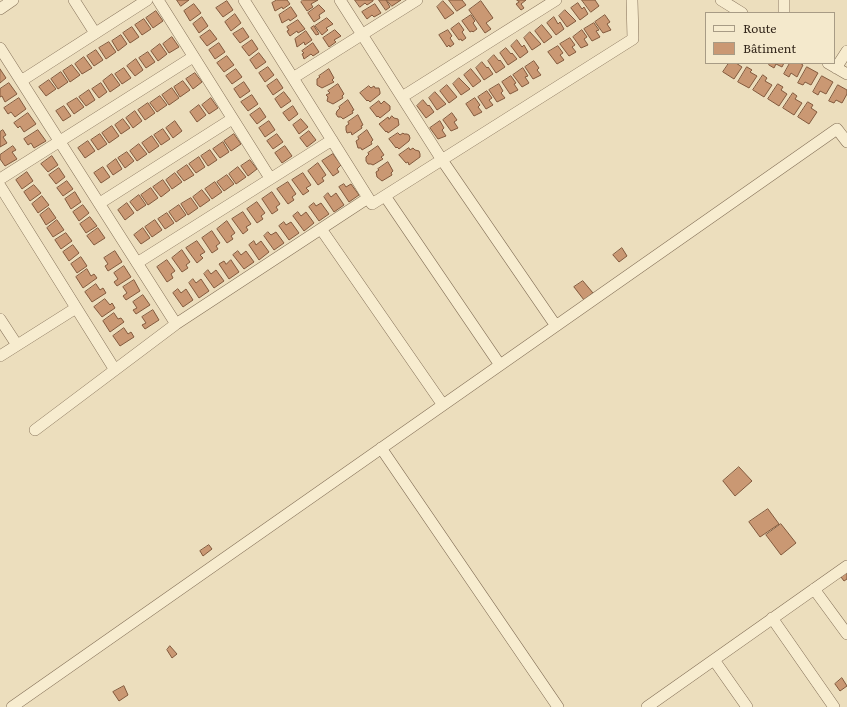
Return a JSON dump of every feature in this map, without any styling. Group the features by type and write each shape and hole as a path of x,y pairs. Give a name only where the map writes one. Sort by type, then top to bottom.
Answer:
{"street":[{"path":"0,9 13,0"},
{"path":"74,0 95,33"},
{"path":"21,81 147,0"},
{"path":"158,0 270,178"},
{"path":"244,0 372,204 633,39 632,0"},
{"path":"340,0 442,160 556,326"},
{"path":"293,78 417,0"},
{"path":"402,97 556,0"},
{"path":"721,0 740,12"},
{"path":"784,0 784,12"},
{"path":"0,48 176,324"},
{"path":"835,62 847,51"},
{"path":"0,179 193,57"},
{"path":"832,65 847,74"},
{"path":"100,203 232,118"},
{"path":"12,707 837,129 847,142"},
{"path":"137,263 332,140"},
{"path":"0,186 115,370"},
{"path":"385,196 500,365"},
{"path":"35,430 176,324 368,198"},
{"path":"321,229 443,405"},
{"path":"0,356 76,308"},
{"path":"0,319 17,345"},
{"path":"381,448 558,707"},
{"path":"653,705 772,618 847,566"},
{"path":"814,589 847,634"},
{"path":"772,618 834,707"},
{"path":"714,660 747,707"}],"building":[{"path":"177,0 189,0 181,6"},
{"path":"277,0 287,0 290,4 283,9 282,7 275,11 272,3"},
{"path":"303,0 318,0 311,4 313,7 307,11 301,2"},
{"path":"355,0 373,1 367,5 365,3 360,7"},
{"path":"379,0 386,0 390,7 386,10"},
{"path":"387,0 401,0 392,6"},
{"path":"449,0 462,0 466,5 457,11"},
{"path":"517,0 526,0 521,4 524,8 521,10 516,4 519,2"},
{"path":"582,0 595,0 599,6 591,12"},
{"path":"227,1 233,10 223,17 216,8"},
{"path":"443,1 454,13 445,19 437,7"},
{"path":"481,1 493,18 486,23 491,29 485,33 469,10"},
{"path":"578,3 582,9 584,7 588,14 580,20 571,8"},
{"path":"194,4 201,13 190,21 184,11"},
{"path":"375,4 381,13 374,17 372,15 367,19 362,12"},
{"path":"319,5 325,11 319,15 320,18 314,22 308,13"},
{"path":"291,7 297,16 290,21 289,19 282,23 279,15"},
{"path":"565,10 576,21 567,27 559,16"},
{"path":"156,11 163,21 153,28 146,18"},
{"path":"235,14 241,23 231,31 225,22"},
{"path":"471,15 475,21 473,23 477,29 473,32 470,32 462,21"},
{"path":"605,15 610,22 607,24 611,30 603,33 595,22"},
{"path":"202,17 208,26 199,33 193,24"},
{"path":"554,17 558,24 560,22 564,29 556,35 547,23"},
{"path":"327,18 333,24 326,28 328,30 322,35 315,26"},
{"path":"144,19 151,29 142,35 135,25"},
{"path":"298,20 305,29 298,33 297,31 290,36 287,31 289,30 287,27"},
{"path":"459,23 464,30 462,32 466,38 462,41 461,39 459,40 451,29"},
{"path":"594,23 599,30 596,31 600,37 592,41 584,29"},
{"path":"542,25 552,37 544,43 535,31"},
{"path":"314,26 319,34 316,35 311,28"},
{"path":"132,27 139,37 130,43 123,33"},
{"path":"243,28 249,37 240,43 233,34"},
{"path":"210,30 217,39 207,46 200,37"},
{"path":"335,30 341,36 334,40 336,42 329,47 323,38"},
{"path":"448,30 452,36 450,38 454,44 450,47 449,45 447,47 439,35"},
{"path":"582,30 587,37 584,39 588,45 581,48 573,37"},
{"path":"306,31 312,40 305,45 304,42 297,47 295,39"},
{"path":"530,32 541,44 532,50 524,38"},
{"path":"121,35 127,44 118,51 112,41"},
{"path":"172,37 179,47 169,53 163,44"},
{"path":"570,38 575,45 572,47 576,52 569,56 560,44"},
{"path":"252,40 258,49 249,56 242,47"},
{"path":"517,40 522,47 524,45 528,52 520,58 511,46"},
{"path":"109,42 116,52 106,59 99,48"},
{"path":"219,43 225,52 215,59 209,50"},
{"path":"313,43 319,52 313,56 311,54 304,59 302,54 304,53 302,51"},
{"path":"160,44 167,54 158,61 151,51"},
{"path":"558,46 563,53 560,55 564,60 557,64 548,52"},
{"path":"506,48 517,59 508,65 500,53"},
{"path":"96,50 103,60 94,66 87,56"},
{"path":"148,52 155,62 146,68 139,58"},
{"path":"259,53 266,62 256,69 250,60"},
{"path":"494,55 505,67 496,73 488,61"},
{"path":"227,56 234,65 224,72 217,63"},
{"path":"84,57 92,68 82,74 75,64"},
{"path":"136,59 143,70 135,76 127,66"},
{"path":"534,61 539,68 537,70 541,75 533,79 525,67"},
{"path":"482,62 493,74 484,80 476,68"},
{"path":"728,64 738,64 742,67 734,79 723,72"},
{"path":"770,64 776,64 774,68"},
{"path":"776,64 784,64 782,67"},
{"path":"789,64 803,65 797,77 791,73 789,77 784,74"},
{"path":"72,65 80,75 70,82 63,71"},
{"path":"268,67 274,75 265,82 259,73"},
{"path":"747,67 752,70 750,72 757,76 749,88 738,82"},
{"path":"807,67 818,73 811,85 805,82 803,85 798,83"},
{"path":"124,68 131,78 122,84 115,74"},
{"path":"523,68 528,76 525,77 529,83 522,87 513,75"},
{"path":"0,69 6,78 0,83"},
{"path":"236,69 242,77 232,84 226,76"},
{"path":"329,69 334,78 332,80 334,82 322,88 317,85 317,79"},
{"path":"471,69 481,81 473,87 464,75"},
{"path":"61,72 68,82 58,89 51,79"},
{"path":"195,73 202,82 193,89 186,79"},
{"path":"112,74 120,85 110,92 103,81"},
{"path":"763,75 767,78 765,81 772,85 764,97 753,90"},
{"path":"511,76 516,83 514,84 518,90 510,94 502,82"},
{"path":"822,76 833,82 826,94 820,91 818,95 813,92"},
{"path":"459,78 470,89 461,95 453,84"},
{"path":"277,79 283,88 273,95 267,86"},
{"path":"49,80 56,89 46,96 39,87"},
{"path":"183,81 190,90 180,97 174,87"},
{"path":"244,82 250,91 240,98 234,89"},
{"path":"9,83 17,94 5,102 2,96 0,97 0,89"},
{"path":"101,83 107,92 99,98 92,89"},
{"path":"338,84 344,94 342,96 343,98 333,104 327,101 328,97 326,95 330,93 328,91"},
{"path":"499,84 503,91 501,93 505,98 497,102 489,90"},
{"path":"778,84 783,87 781,90 787,94 779,106 768,99"},
{"path":"447,85 457,97 449,103 440,91"},
{"path":"838,85 847,90 847,94 842,103 836,100 834,103 829,101"},
{"path":"369,86 371,88 374,86 375,88 379,88 380,92 380,94 370,102 368,100 367,101 360,93"},
{"path":"172,88 179,98 169,105 162,95"},
{"path":"89,90 95,100 86,106 79,97"},
{"path":"487,91 492,98 489,100 493,105 486,109 478,97"},
{"path":"284,92 291,101 281,108 275,99"},
{"path":"435,92 446,104 437,110 429,98"},
{"path":"793,93 797,96 795,99 802,103 794,115 783,108"},
{"path":"252,95 258,104 248,111 241,102"},
{"path":"160,96 167,105 157,112 150,103"},
{"path":"19,98 26,109 15,117 11,112 8,114 4,108"},
{"path":"77,98 84,107 74,114 67,104"},
{"path":"211,98 218,108 209,114 202,105"},
{"path":"475,98 480,105 478,107 482,112 474,116 466,104"},
{"path":"348,100 354,110 352,111 353,113 343,119 338,117 336,114 340,108 339,107"},
{"path":"423,100 434,112 426,118 417,106"},
{"path":"379,101 381,104 384,101 390,106 390,110 380,118 378,116 377,117 370,108"},
{"path":"808,102 813,105 811,108 817,112 809,124 798,117"},
{"path":"148,103 155,113 145,120 138,110"},
{"path":"199,105 206,115 197,122 190,112"},
{"path":"64,106 71,116 63,121 56,111"},
{"path":"293,106 298,114 289,121 283,113"},
{"path":"260,108 266,117 257,124 250,115"},
{"path":"135,111 142,121 133,128 126,118"},
{"path":"28,113 36,124 24,132 20,126 18,128 14,123"},
{"path":"452,113 457,120 454,122 458,128 451,131 443,120"},
{"path":"358,115 363,125 361,126 362,128 352,135 351,132 347,133 346,126 349,124 348,122"},
{"path":"392,116 398,119 399,125 388,133 379,124 388,117 389,119"},
{"path":"123,119 130,128 121,134 115,125"},
{"path":"301,119 308,127 299,134 293,125"},
{"path":"175,121 182,131 173,138 166,128"},
{"path":"269,121 275,130 265,137 259,128"},
{"path":"440,121 444,128 442,130 446,136 438,139 430,128"},
{"path":"112,126 119,136 109,143 102,133"},
{"path":"163,129 170,139 161,145 154,135"},
{"path":"3,130 6,135 3,137 7,143 0,147 0,132"},
{"path":"38,130 46,141 34,148 31,143 28,145 24,139"},
{"path":"367,130 373,140 371,142 372,144 362,150 361,148 358,148 356,141 359,139 358,137"},
{"path":"309,131 316,140 307,147 300,138"},
{"path":"398,133 400,135 403,133 407,134 410,138 409,141 399,149 397,147 396,148 389,139"},
{"path":"100,134 107,144 98,150 91,140"},
{"path":"234,134 241,144 231,151 224,141"},
{"path":"277,134 283,142 273,149 267,141"},
{"path":"152,136 159,146 149,153 142,143"},
{"path":"88,141 95,151 85,158 78,148"},
{"path":"223,142 229,152 220,158 213,149"},
{"path":"139,144 147,154 137,161 130,151"},
{"path":"13,146 16,150 12,152 17,159 5,166 0,159 0,155"},
{"path":"285,146 292,156 282,163 275,153"},
{"path":"378,146 384,155 381,157 383,159 373,165 368,164 366,157 369,154 368,153"},
{"path":"409,148 410,150 413,148 419,151 420,157 409,165 408,162 406,163 399,155"},
{"path":"210,150 217,160 208,166 201,156"},
{"path":"127,152 134,161 125,168 118,158"},
{"path":"333,154 341,165 337,169 339,172 333,176 322,161"},
{"path":"52,156 58,165 48,172 41,164"},
{"path":"199,157 205,167 196,173 189,164"},
{"path":"116,159 122,169 113,175 107,166"},
{"path":"250,160 257,169 248,176 241,166"},
{"path":"388,162 393,171 391,173 392,175 382,181 377,177 376,172"},
{"path":"318,163 326,175 322,178 324,181 318,185 308,171"},
{"path":"187,165 194,175 184,181 177,172"},
{"path":"103,167 110,177 101,183 94,173"},
{"path":"238,167 246,177 236,184 229,174"},
{"path":"59,168 65,177 56,184 49,175"},
{"path":"27,172 33,181 22,189 16,180"},
{"path":"175,173 182,182 172,189 166,180"},
{"path":"303,173 311,185 306,188 309,191 303,195 292,180"},
{"path":"227,175 234,184 224,191 217,182"},
{"path":"163,180 170,190 161,197 153,187"},
{"path":"67,181 73,189 63,196 57,188"},
{"path":"215,182 222,192 212,199 205,189"},
{"path":"288,182 296,194 292,197 294,200 288,204 277,189"},
{"path":"344,184 346,187 351,184 359,195 349,202 339,187"},
{"path":"34,185 41,193 30,201 24,192"},
{"path":"151,188 158,198 148,205 141,195"},
{"path":"202,190 210,200 200,207 193,197"},
{"path":"75,192 81,202 71,209 65,199"},
{"path":"272,192 280,204 276,207 278,210 272,214 262,199"},
{"path":"328,193 331,197 336,193 344,205 334,212 324,197"},
{"path":"139,195 146,205 137,211 130,202"},
{"path":"42,196 49,205 38,213 32,204"},
{"path":"191,198 198,208 188,215 181,204"},
{"path":"257,202 265,213 261,216 263,219 257,223 247,209"},
{"path":"127,203 134,213 125,220 118,210"},
{"path":"314,203 316,206 321,203 329,214 319,221 309,207"},
{"path":"83,205 89,213 79,221 73,212"},
{"path":"179,205 186,215 176,222 169,212"},
{"path":"49,208 56,218 46,225 40,215"},
{"path":"243,212 251,224 246,227 248,230 243,234 232,219"},
{"path":"298,212 301,216 306,212 314,223 304,231 293,216"},
{"path":"167,213 174,223 165,229 158,219"},
{"path":"90,217 97,226 86,233 80,224"},
{"path":"57,220 64,230 53,237 47,228"},
{"path":"155,220 162,230 152,237 145,227"},
{"path":"227,221 235,233 231,236 233,239 227,243 217,229"},
{"path":"284,222 286,225 291,222 299,233 289,240 279,226"},
{"path":"98,228 105,238 94,245 87,236"},
{"path":"143,228 150,238 141,244 134,235"},
{"path":"212,231 220,243 216,246 218,249 212,253 202,238"},
{"path":"268,232 271,235 276,232 284,243 274,250 264,236"},
{"path":"66,233 72,241 61,249 55,240"},
{"path":"197,241 205,252 200,255 203,258 197,263 186,248"},
{"path":"254,241 256,245 261,241 269,252 259,260 249,245"},
{"path":"73,245 79,253 69,261 63,252"},
{"path":"622,248 627,256 619,262 613,255"},
{"path":"182,250 190,262 186,265 188,268 182,272 172,258"},
{"path":"115,251 122,262 108,271 105,266 108,264 104,258"},
{"path":"238,251 241,255 246,251 254,262 244,269 233,255"},
{"path":"81,257 87,266 77,273 71,264"},
{"path":"167,260 175,271 171,274 173,278 167,282 157,267"},
{"path":"231,260 239,272 229,279 219,264 224,261 226,264"},
{"path":"124,266 131,277 117,286 114,282 118,279 114,273"},
{"path":"87,269 91,276 94,274 97,278 83,288 76,277"},
{"path":"208,270 211,274 216,270 224,281 214,288 204,274"},
{"path":"193,279 196,283 201,279 209,291 199,298 189,283"},
{"path":"134,280 140,291 126,300 123,296 127,293 123,287"},
{"path":"583,281 593,293 584,300 574,287"},
{"path":"96,284 100,290 103,288 106,293 92,302 85,292"},
{"path":"178,289 181,293 186,289 193,300 183,307 173,293"},
{"path":"143,295 150,305 136,314 133,310 137,308 133,302"},
{"path":"105,299 110,305 112,303 115,308 102,317 94,307"},
{"path":"153,310 159,320 145,329 142,325 146,323 142,317"},
{"path":"114,313 118,319 121,318 124,322 110,332 103,321"},
{"path":"124,328 128,334 131,332 134,337 120,346 113,336"},
{"path":"739,467 752,481 735,496 723,481"},
{"path":"768,509 779,524 760,537 749,522"},
{"path":"781,524 796,543 781,555 766,535"},
{"path":"209,545 212,549 203,556 200,551"},
{"path":"847,573 847,579 844,581 841,577"},
{"path":"170,646 177,654 172,658 167,650"},
{"path":"842,678 847,686 840,691 835,684"},
{"path":"124,686 128,695 119,701 113,692"}]}
